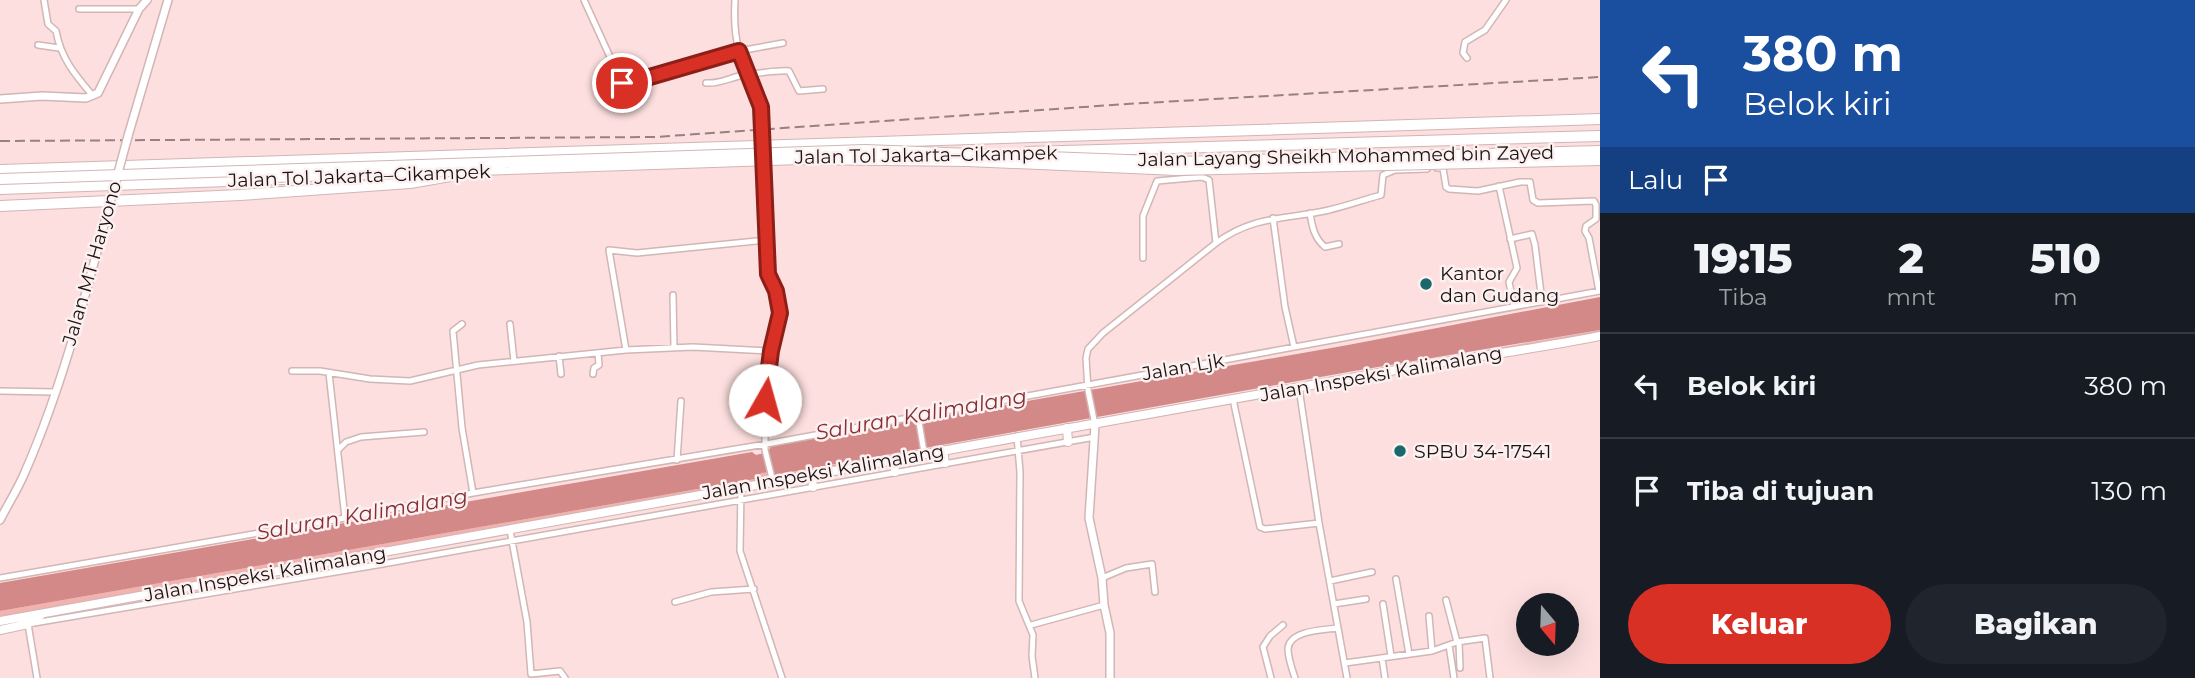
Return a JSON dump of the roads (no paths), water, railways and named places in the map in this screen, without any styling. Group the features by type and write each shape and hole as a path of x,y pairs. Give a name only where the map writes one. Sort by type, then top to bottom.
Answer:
{"highway":[{"name":"Jalan Tol Jakarta–Cikampek","path":"0,170 1600,119"},
{"name":"Jalan Tol Jakarta–Cikampek","path":"0,187 834,156 1600,136"},
{"name":"Jalan Layang Sheikh Mohammed bin Zayed","path":"0,179 852,150 1179,162 1600,151"},
{"name":"Jalan Layang Sheikh Mohammed bin Zayed","path":"0,187 801,159 968,161 1177,170 1600,160"},
{"path":"0,205 240,195 410,183 480,171"}],"main road":[{"path":"0,99 93,96 103,87 139,9 146,0"},
{"name":"Jalan MT Haryono","path":"0,520 24,475 46,421 88,285 168,0"},
{"name":"Jalan Inspeksi Kalimalang","path":"0,621 894,460 924,451 943,450 1600,335"},
{"path":"1095,422 1088,518 1102,578 1111,641 1110,678"},
{"path":"1067,428 1068,442"},
{"path":"943,450 945,463"},
{"path":"894,460 895,472"},
{"path":"812,475 813,487"},
{"name":"Jalan Inspeksi Kalimalang","path":"0,630 28,624 47,612"}],"street":[{"path":"44,0 48,24 56,32 59,48 69,68 93,96"},
{"path":"584,0 622,83 739,51 783,43"},
{"path":"735,0 735,33 739,51 761,107 768,274 776,291 780,313 771,351 765,400 765,447 773,482"},
{"path":"1467,58 1463,54 1465,42 1485,30 1506,0"},
{"path":"79,9 139,9"},
{"path":"38,45 59,48"},
{"path":"706,83 716,84 739,76 781,70 789,71 799,91 823,89"},
{"path":"1095,422 1086,358 1088,349 1094,342 1233,231 1273,218 1330,210 1381,195 1383,175 1395,170 1443,168 1446,187 1449,189 1478,191 1530,182 1533,200 1538,203 1594,201 1597,205 1596,219 1585,228 1600,291"},
{"path":"1143,258 1143,216 1157,181 1202,177 1209,180 1216,243"},
{"path":"1499,186 1517,268 1509,282 1514,307"},
{"path":"1310,213 1314,231 1321,244 1325,247 1339,244"},
{"path":"1273,218 1285,307 1294,347"},
{"path":"1510,239 1530,234 1534,239 1542,302"},
{"path":"626,350 609,250 637,253 766,240"},
{"name":"Jalan Ljk","path":"0,578 473,493 765,447 1600,291"},
{"path":"673,295 674,348"},
{"path":"462,324 453,331 462,428 473,493"},
{"path":"510,324 514,361"},
{"path":"292,371 320,370 410,381 478,365 626,350 674,348 771,351"},
{"path":"593,374 594,368 599,365 598,353"},
{"path":"559,356 561,374"},
{"path":"330,373 328,375 345,517"},
{"path":"1299,388 1319,523 1347,678"},
{"path":"0,391 54,392"},
{"path":"1233,399 1260,527 1265,529 1319,523"},
{"path":"677,460 681,401"},
{"path":"918,418 924,451"},
{"path":"338,450 346,442 361,437 424,432"},
{"path":"1017,436 1019,601 1031,625 1035,678"},
{"name":"Jalan Inspeksi Kalimalang","path":"28,624 1095,437"},
{"path":"741,488 740,551 782,678"},
{"path":"510,530 527,622 528,676 560,671 565,678"},
{"path":"1102,578 1126,568 1152,564 1155,592"},
{"path":"1330,581 1372,572"},
{"path":"1396,579 1409,654"},
{"path":"675,602 711,592 754,589"},
{"path":"1334,604 1366,599"},
{"path":"1446,600 1458,642 1460,668"},
{"path":"1383,604 1391,656"},
{"path":"1031,625 1104,605"},
{"path":"1429,616 1432,651"},
{"path":"28,624 37,678"},
{"path":"1271,678 1263,647 1269,636 1283,625"},
{"path":"1295,678 1288,650 1292,640 1301,635 1338,628"},
{"path":"1345,663 1432,651 1458,642 1486,639 1490,678"},
{"path":"1449,645 1454,678"},
{"path":"1382,658 1385,678"}],"railway":[{"path":"0,141 655,137 1127,104 1600,77"}],"place":[{"name":"Kantor dan Gudang","path":"1426,284"},
{"name":"SPBU 34-17541","path":"1400,451"}],"water label":[{"name":"Saluran Kalimalang","path":"921,414"},
{"name":"Saluran Kalimalang","path":"362,514"}]}
